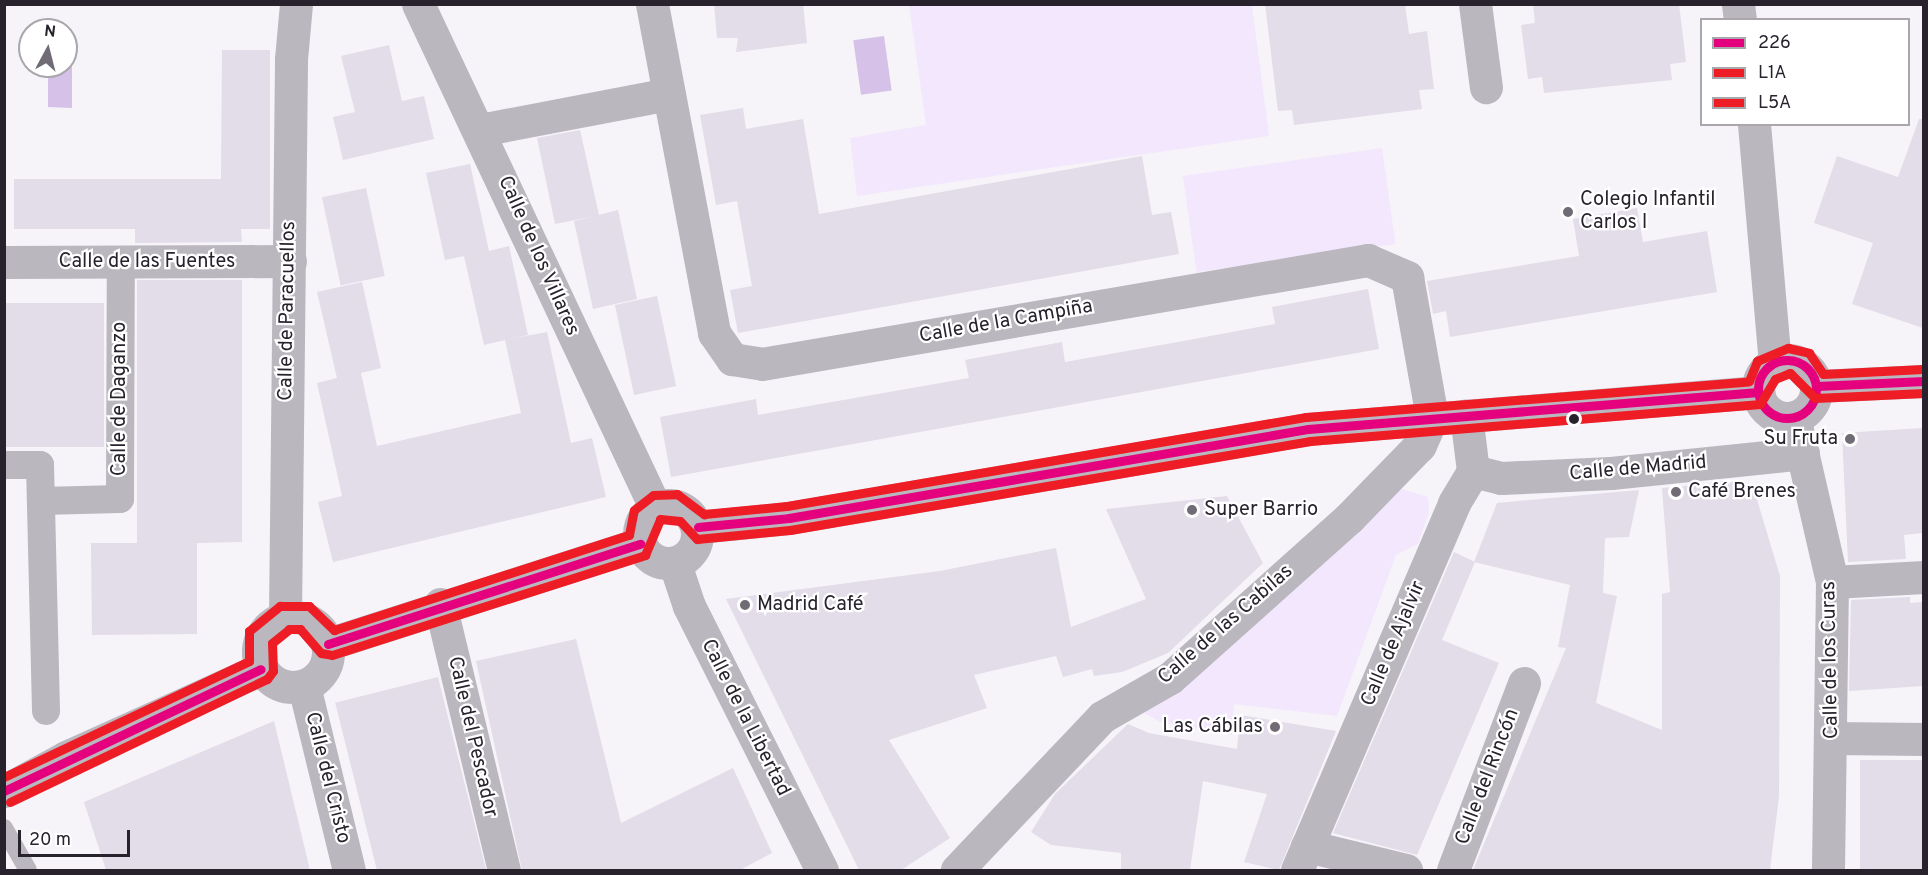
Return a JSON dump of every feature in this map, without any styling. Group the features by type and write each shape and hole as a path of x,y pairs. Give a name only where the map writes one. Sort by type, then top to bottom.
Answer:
{"street":[{"name":"Calle de Paracuellos","path":"285,617 296,4"},
{"name":"Calle de los Villares","path":"418,4 480,130 655,507"},
{"name":"Calle de la Campiña","path":"652,4 714,333 732,359 762,364 1368,260 1407,277 1432,418"},
{"path":"1475,4 1486,87"},
{"path":"480,130 669,94"},
{"path":"1754,126 1775,362 1759,380 1758,392 1770,412 1794,417 1807,411 1817,386"},
{"name":"Calle de Daganzo","path":"41,501 120,499 121,261"},
{"name":"Calle de las Fuentes","path":"4,262 290,261"},
{"path":"1775,362 1802,363 1817,386"},
{"path":"1817,386 1923,381"},
{"path":"698,527 789,518 1308,429 1758,392"},
{"path":"1466,415 1473,471"},
{"name":"Calle de los Curas","path":"1794,417 1832,582 1833,738 1828,870"},
{"name":"Calle de las Cabilas","path":"957,870 1102,717 1170,678 1393,477 1420,445 1432,418"},
{"name":"Calle de Madrid","path":"1473,471 1501,478 1611,473 1803,453"},
{"path":"4,465 40,465 46,711"},
{"name":"Calle de Ajalvir","path":"1302,858 1473,471"},
{"path":"673,505 688,512 698,527 697,543 675,564 660,563 640,544 644,516 655,507 673,505"},
{"path":"328,644 440,604 640,544"},
{"name":"Calle de la Libertad","path":"675,564 689,606 822,870"},
{"path":"1832,582 1923,577"},
{"name":"Calle del Pescador","path":"440,604 504,870"},
{"path":"285,617 304,618 319,627 328,644 328,662 319,677 304,686 287,687 261,669 260,637 285,617"},
{"path":"4,791 66,757 261,669"},
{"name":"Calle del Rincón","path":"1453,870 1524,683"},
{"name":"Calle del Cristo","path":"304,686 350,870"},
{"path":"1833,738 1923,739"},
{"path":"1302,858 1406,870"}],"lane":[{"path":"4,828 28,870"}],"shaded area":[{"path":"909,5 1252,5 1269,136 857,196 850,138 926,125"},
{"path":"884,36 892,90 861,95 853,40"},
{"path":"48,78 72,78 72,108 48,107"},
{"path":"1382,148 1395,244 1196,272 1183,176"},
{"path":"1402,489 1428,497 1429,512 1418,544 1396,555 1337,716 1234,704 1232,735 1160,722 1138,709"}],"building":[{"path":"714,4 803,4 807,43 736,52 738,38 717,38"},
{"path":"1265,4 1405,4 1409,34 1427,31 1434,89 1419,90 1422,109 1294,125 1292,110 1278,111"},
{"path":"1533,4 1679,4 1686,62 1670,64 1672,80 1544,93 1542,77 1528,79 1521,25 1535,23"},
{"path":"389,45 402,101 424,96 434,139 343,160 333,117 355,112 341,56"},
{"path":"222,50 270,50 270,229 241,229 242,242 135,243 135,229 14,229 14,179 221,179"},
{"path":"743,108 746,129 803,119 819,214 1142,156 1152,215 1171,212 1179,254 738,333 730,290 752,286 737,201 716,205 700,115"},
{"path":"1919,119 1923,119 1923,328 1852,304 1873,243 1814,223 1837,156 1898,177"},
{"path":"580,130 599,215 618,210 637,299 593,309 574,221 595,216 555,224 537,138"},
{"path":"470,164 489,251 509,246 528,335 510,339 547,332 571,443 592,438 606,497 333,562 318,502 342,496 317,383 337,378 317,292 362,282 381,368 361,373 377,446 521,413 505,340 484,345 464,256 445,260 426,173"},
{"path":"366,188 385,276 341,285 322,197"},
{"path":"1637,208 1643,242 1707,231 1717,292 1450,337 1446,311 1433,314 1427,281 1579,256 1573,219"},
{"path":"137,280 242,280 242,542 197,543 197,634 92,635 91,543 137,543"},
{"path":"1368,289 1379,349 671,477 660,417 756,399 758,415 969,378 965,360 1062,342 1065,362 1189,340 1275,324 1272,307"},
{"path":"657,296 676,386 634,395 615,305"},
{"path":"4,303 104,303 104,447 4,447"},
{"path":"1923,428 1923,533 1904,535 1906,559 1848,562 1842,433"},
{"path":"1737,481 1755,493 1780,576 1779,796 1770,870 1473,870 1566,648 1558,647 1570,585 1474,562 1497,503 1639,490 1629,537 1605,538 1603,593 1617,596 1596,703 1662,730 1662,594 1670,592 1662,488"},
{"path":"1227,496 1263,563 1168,653 1122,672 1094,676 1092,669 1063,677 1056,656 974,675 987,708 889,740 950,838 901,870 859,870 726,599 940,571 1056,548 1071,627 1146,599 1106,509"},
{"path":"1454,552 1475,562 1442,640 1499,663 1417,855 1333,833"},
{"path":"1910,597 1910,603 1923,602 1923,686 1849,691 1851,600"},
{"path":"576,639 621,823 733,768 772,853 740,870 522,870 476,661"},
{"path":"438,677 486,870 377,870 335,703"},
{"path":"1240,715 1336,731 1279,870 1244,862 1267,794 1203,781 1190,870 1121,870 1121,853 1051,845 1031,832 1055,794 1128,724 1149,733 1237,749"},
{"path":"274,721 310,870 106,870 84,802"},
{"path":"1860,760 1923,760 1923,869 1860,869"}],"transit line":[{"name":"L5A","path":"4,777 249,661 249,631 280,606 309,606 334,630 629,535 634,510 653,495 677,494 704,514 787,506 1306,417 1749,381 1757,361 1788,348 1809,353 1823,374 1923,369"},
{"name":"226","path":"1787,360 1798,362 1811,373 1816,389 1814,400 1803,413 1787,418 1776,416 1763,405 1758,389 1760,378 1771,365 1787,360"},
{"name":"L1A","path":"10,802 267,679 273,671 272,643 289,629 300,629 321,653 332,655 645,555 660,519 680,521 697,539 790,530 1310,441 1760,404 1775,379 1790,373 1815,398 1924,393"},
{"name":"226","path":"1817,386 1924,381"},
{"name":"226","path":"698,527 789,518 1308,429 1758,392"},
{"name":"226","path":"328,644 640,544"},
{"name":"226","path":"4,791 261,669"}],"place":[{"name":"Colegio Infantil Carlos I","path":"1568,212"},
{"name":"Su Fruta","path":"1850,439"},
{"name":"Café Brenes","path":"1676,492"},
{"name":"Super Barrio","path":"1192,510"},
{"name":"Madrid Café","path":"745,605"},
{"name":"Las Cábilas","path":"1275,727"}]}
